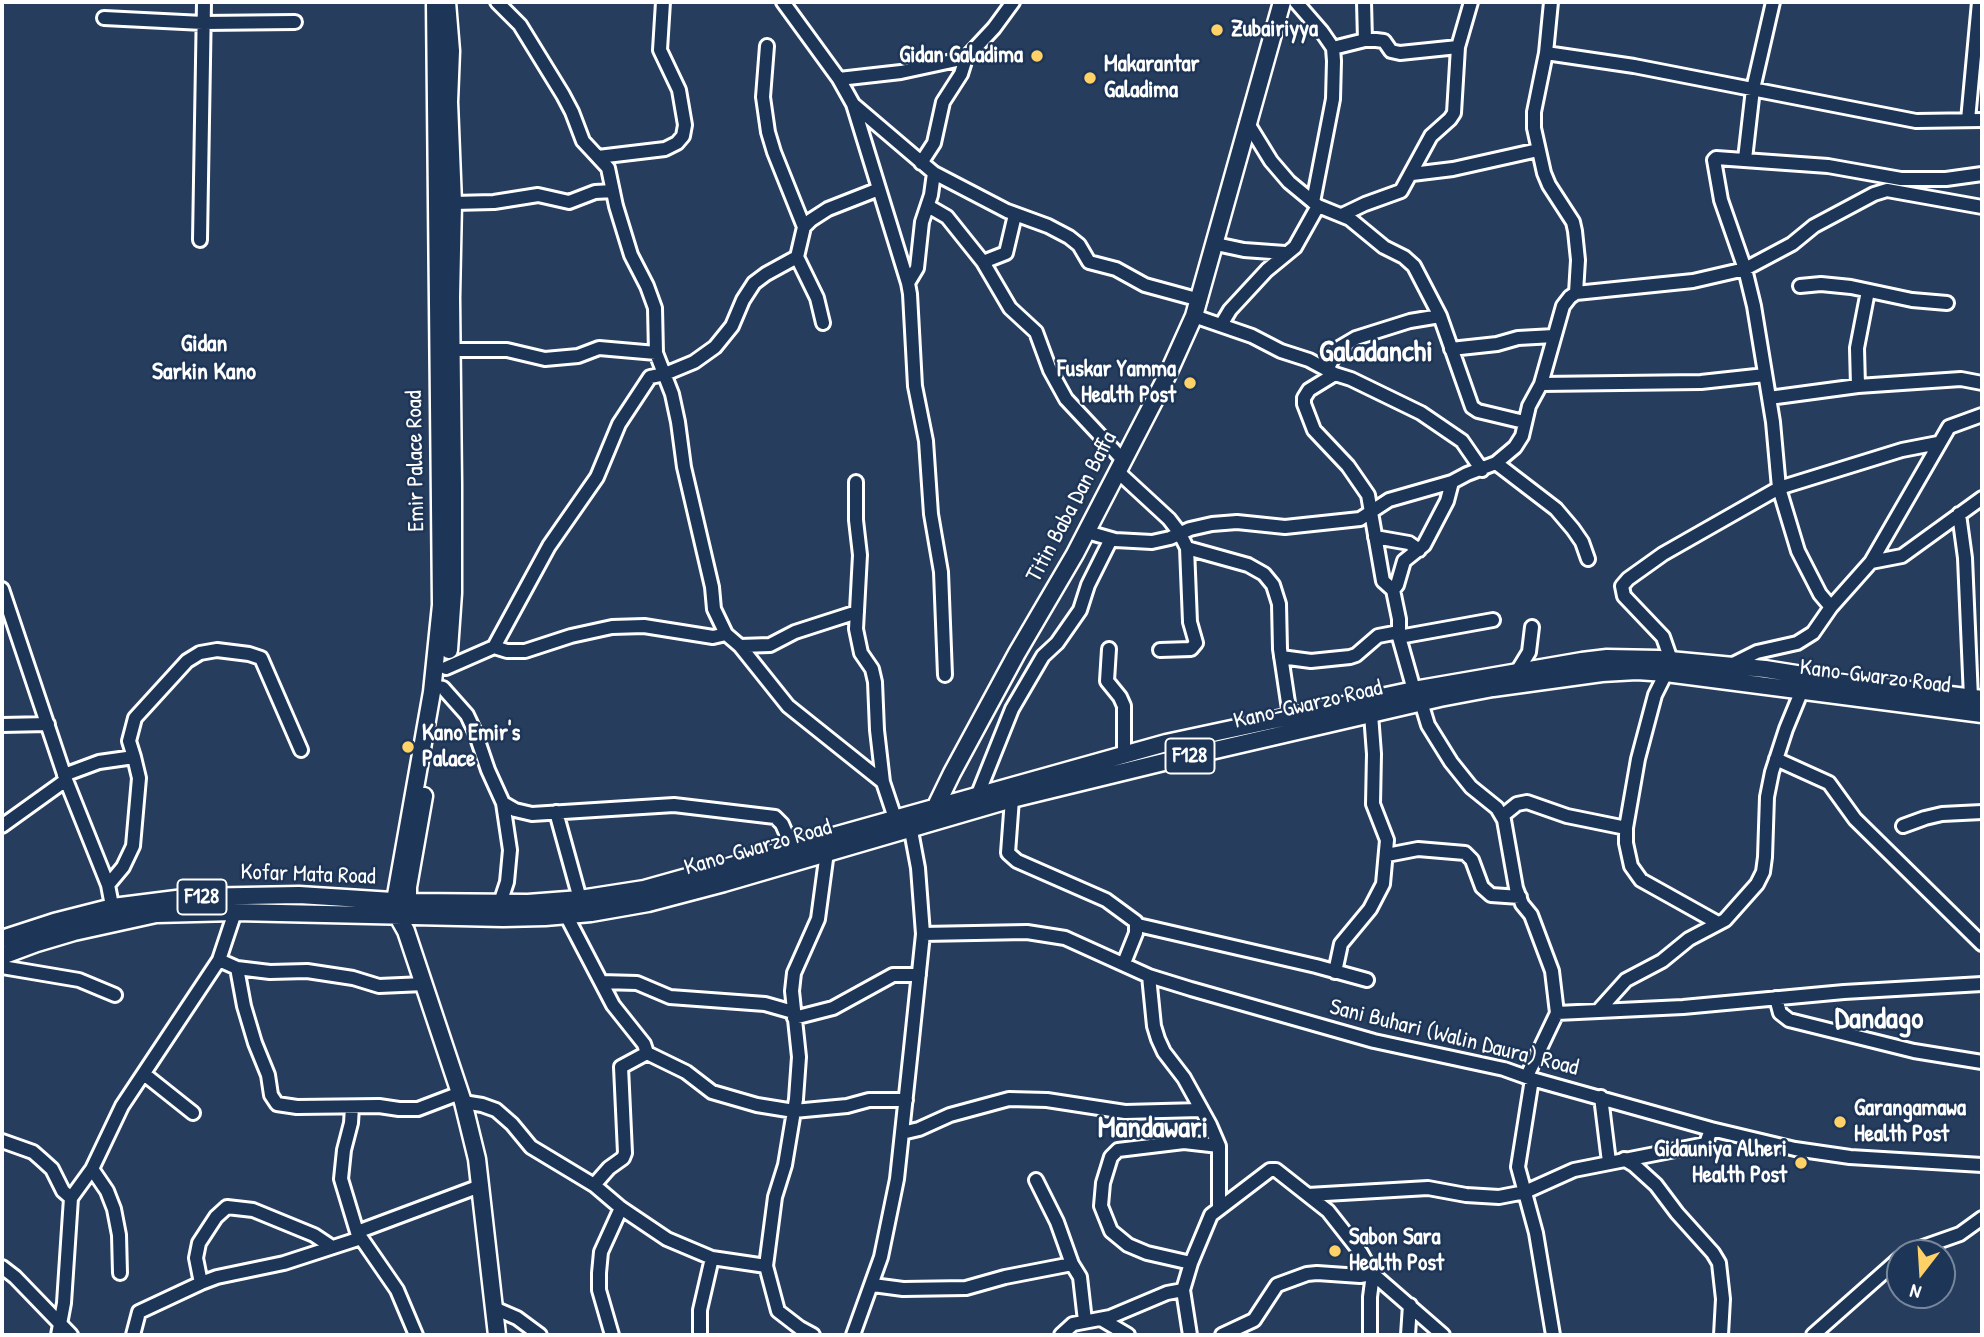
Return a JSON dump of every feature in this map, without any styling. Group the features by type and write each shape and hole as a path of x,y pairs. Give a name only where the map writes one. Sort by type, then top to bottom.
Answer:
{"main road":[{"name":"Emir Palace Road","path":"403,913 438,687 441,605 435,2"},
{"name":"Emir Palace Road","path":"438,687 446,668 453,593 453,203 449,102 451,51 447,2"},
{"name":"Titin Baba Dan Baffa","path":"936,813 1017,653 1087,532 1167,376 1194,316 1282,2"},
{"name":"Kano-Gwarzo Road","path":"403,913 500,903 580,899 644,889 792,846 936,813 1012,799 1371,714 1418,696 1518,670 1607,658 1750,676 1977,698"},
{"name":"Kano-Gwarzo Road","path":"936,813 978,794 1124,754 1290,716 1418,696 1602,673 1669,667 1727,667 1802,690 1982,714"},
{"path":"1200,736 1205,753"},
{"name":"Kano-Gwarzo Road","path":"403,913 456,917 566,915 648,903 827,852 905,820"},
{"name":"Kofar Mata Road","path":"2,939 113,907 149,901 239,895 299,895 403,913"},
{"name":"Kofar Mata Road","path":"2,956 37,943 156,914 403,913"},
{"path":"403,913 461,1098 477,1159 497,1335"}],"street":[{"path":"200,240 204,2"},
{"path":"497,2 520,25 569,105 583,141 608,168 631,255 652,296 655,308 656,353 665,374 678,422 684,467 712,587 714,609 726,634 740,646 788,706 883,782 905,820 922,901 923,934 919,975 897,1179 881,1257 853,1335"},
{"path":"598,156 665,149 677,143 683,136 685,125 679,90 660,50 663,2"},
{"path":"783,2 839,79 853,104 908,283 915,386 926,441 931,514 941,572 945,675"},
{"path":"921,163 934,143 943,102 961,74 967,58 1013,2"},
{"path":"1221,325 1230,310 1285,253 1295,247 1315,204 1333,99 1333,48 1296,2"},
{"path":"1364,2 1365,40"},
{"path":"1342,215 1398,193 1412,174 1431,136 1454,113 1458,47 1471,2"},
{"path":"1551,2 1546,53 1534,112 1538,150 1549,185 1573,222 1577,241 1576,293"},
{"path":"1745,159 1753,89 1773,2"},
{"path":"1546,53 1634,66 1916,121 1978,121 1979,2"},
{"path":"104,18 203,23 295,22"},
{"path":"1333,48 1365,40 1384,41 1391,51 1400,53 1458,47"},
{"path":"767,46 763,97 768,132 804,227"},
{"path":"839,79 901,72 967,58"},
{"path":"853,104 934,173 1015,215 1048,226 1069,237 1079,245 1089,262 1116,269 1145,285 1199,300"},
{"path":"1247,122 1271,162 1289,182 1315,204 1342,215 1384,247 1410,261 1440,316 1469,403 1474,410 1524,422"},
{"path":"1412,174 1453,169 1538,150"},
{"path":"1831,607 1798,551 1779,488 1776,445 1754,306 1745,269 1723,209 1713,162 1716,158 1745,159 1870,172 1888,184 1982,207"},
{"path":"908,283 917,268 922,222 934,173"},
{"path":"1087,532 1111,540 1152,542 1202,525 1237,522 1285,527 1354,520 1371,513 1389,500 1452,482 1482,470 1496,463 1520,440 1524,422 1541,384 1563,306 1576,293 1693,281 1745,269 1792,244 1814,226 1888,184 1982,174"},
{"path":"823,323 817,298 797,257 804,227 811,219 828,209 879,190"},
{"path":"453,203 494,202 538,195 569,202 595,192 613,191"},
{"path":"928,206 947,217 983,262 1010,308 1036,332 1050,370 1066,399 1180,534 1187,548 1191,622 1196,643 1191,649 1160,650"},
{"path":"983,262 1004,255 1007,251 1015,215"},
{"path":"1216,244 1244,250 1285,253"},
{"path":"446,668 494,647 550,547 597,477 619,424 650,377 694,362 715,347 732,326 754,283 797,257"},
{"path":"1800,286 1821,284 1851,287 1912,300 1947,303"},
{"path":"1858,386 1857,348 1868,292"},
{"path":"1194,316 1261,339 1281,351 1309,360 1421,413 1462,441 1482,470"},
{"path":"1440,316 1392,326 1356,338 1339,348 1331,372 1309,390 1304,404 1314,430 1365,488 1371,503 1383,581 1393,590 1399,619 1399,635 1428,725 1451,762 1471,787 1497,808 1502,816 1520,897 1536,928 1552,971 1557,1013 1530,1078 1518,1167 1536,1233 1553,1335"},
{"path":"1451,349 1497,344 1518,338 1554,336"},
{"path":"451,350 507,350 545,359 578,356 599,348 656,353"},
{"path":"1541,384 1701,382 1765,375"},
{"path":"1769,398 1858,386 1961,379 1982,383"},
{"path":"1727,667 1757,652 1806,639 1871,562 1949,427 1981,417"},
{"path":"1718,923 1641,880 1631,866 1626,828 1639,752 1655,695 1669,667 1663,636 1624,596 1624,583 1663,554 1779,488 1902,450 1938,443"},
{"path":"1496,463 1556,509 1582,542 1588,559"},
{"path":"856,482 860,555 857,640 875,681 883,782"},
{"path":"1393,590 1404,561 1419,550 1441,514 1452,482"},
{"path":"1871,562 1902,556 1982,498"},
{"path":"1959,514 1977,698"},
{"path":"1375,537 1409,543 1419,550"},
{"path":"978,794 1012,709 1043,656 1057,643 1080,610 1088,585 1111,540"},
{"path":"1187,548 1201,554 1241,562 1264,574 1272,584 1278,597 1281,657 1290,716"},
{"path":"2,589 65,778 108,885 116,923"},
{"path":"740,646 770,645 795,632 857,612"},
{"path":"1281,657 1311,661 1353,657 1377,637 1493,620"},
{"path":"494,647 507,651 525,651 571,636 612,627 644,626 713,637 726,634"},
{"path":"1518,670 1529,652 1532,627"},
{"path":"1109,649 1107,681 1120,696 1124,706 1124,754"},
{"path":"108,885 123,867 133,846 139,778 129,741 135,718 187,662 200,653 218,650 261,658 301,750"},
{"path":"438,687 467,715 503,803 510,850 507,882 500,903"},
{"path":"1599,1010 1626,980 1662,961 1689,939 1725,920 1757,884 1763,872 1767,797 1776,759 1802,690"},
{"path":"1335,972 1341,944 1366,915 1383,884 1387,840 1373,804 1374,754 1371,714"},
{"path":"2,725 48,724"},
{"path":"2,826 65,778 99,762 134,757"},
{"path":"1776,759 1829,783 1856,819 1982,944"},
{"path":"1012,799 1009,853 1017,861 1106,900 1138,925 1367,980"},
{"path":"1502,816 1517,804 1527,802 1567,816 1626,828"},
{"path":"503,803 515,810 532,814 674,806 775,817 782,824 792,846"},
{"path":"1903,826 1942,814 1982,812"},
{"path":"556,813 580,899"},
{"path":"1387,855 1418,849 1465,853 1472,860 1482,887 1491,895 1520,897"},
{"path":"813,1335 778,1311 766,1266 775,1197 785,1165 794,1111 799,1057 792,991 794,973 818,919 827,852"},
{"path":"59,1330 64,1303 71,1198 92,1169 122,1106 219,960 235,912"},
{"path":"566,915 613,1005 644,1044 647,1053 686,1072 712,1092 757,1105 794,1111 820,1110 869,1100 906,1100"},
{"path":"1124,964 1138,925"},
{"name":"Sani Buhari (Walin Daura) Road","path":"923,934 1027,932 1065,938 1149,976 1374,1041 1459,1058 1711,1129 1795,1149 1850,1157 1982,1165"},
{"path":"219,960 237,968 270,972 307,971 353,978 379,986 424,984"},
{"path":"2,967 79,980 115,995"},
{"path":"237,968 244,1006 268,1075 274,1102 298,1107 379,1106 418,1109 461,1098 496,1110 531,1147 594,1185 621,1208 667,1240 712,1258 766,1266"},
{"path":"601,982 637,983 670,997 765,1004 794,1015 833,1008 892,975 919,975"},
{"path":"1149,976 1154,1026 1158,1039 1164,1052 1184,1078 1219,1146 1219,1207"},
{"path":"1557,1013 1683,1007 1982,984"},
{"path":"1776,999 1780,1013 1789,1020 1914,1051 1982,1062"},
{"path":"594,1185 625,1153 621,1067 647,1053"},
{"path":"144,1074 193,1113"},
{"path":"1601,1097 1609,1162"},
{"path":"902,1133 960,1112 1009,1099 1047,1100 1125,1112 1200,1110"},
{"path":"352,1107 341,1179 359,1235 397,1290 416,1335"},
{"path":"1308,1195 1428,1188 1466,1195 1499,1197 1525,1192 1574,1170 1706,1144 1711,1129"},
{"path":"2,1141 33,1152 41,1158 52,1170 63,1191 71,1198"},
{"path":"1191,1264 1147,1253 1128,1245 1111,1231 1101,1206 1103,1183 1111,1157 1118,1150 1184,1142 1219,1146"},
{"path":"1624,1159 1656,1185 1713,1253 1718,1263 1723,1298 1721,1335"},
{"path":"92,1169 107,1191 114,1209 120,1235 120,1273"},
{"path":"1190,1335 1184,1290 1191,1264 1211,1215 1270,1170 1280,1172 1328,1211 1361,1253 1373,1274 1443,1335"},
{"path":"1036,1180 1080,1277 1085,1321"},
{"path":"133,1335 139,1312 201,1283 284,1263 332,1247 480,1186"},
{"path":"201,1283 196,1258 199,1243 216,1217 227,1207 253,1210 314,1235 332,1247"},
{"path":"612,1335 598,1290 599,1273 601,1252 621,1208"},
{"path":"1946,1239 1960,1234 1982,1218"},
{"path":"700,1335 701,1310 712,1258"},
{"path":"873,1285 903,1289 966,1287 1072,1264"},
{"path":"2,1267 15,1277 59,1330"},
{"path":"1813,1335 1886,1270"},
{"path":"1222,1335 1254,1320 1277,1285 1307,1274 1373,1274"},
{"path":"1370,1335 1373,1274"},
{"path":"1061,1335 1073,1324 1101,1319 1167,1293 1184,1290"},
{"path":"1408,1335 1410,1305"},
{"path":"494,1308 517,1318 540,1335"},
{"path":"1101,1319 1128,1335"},
{"path":"59,1330 67,1329 71,1335"}],"place":[{"name":"Zubairiyya","path":"1217,30"},
{"name":"Gidan Galadima","path":"1037,56"},
{"name":"Makarantar Galadima","path":"1090,78"},
{"name":"Fuskar Yamma Health Post","path":"1190,383"},
{"name":"Kano Emir's Palace","path":"408,747"},
{"name":"Garangamawa Health Post","path":"1840,1122"},
{"name":"Gidauniya Alheri Health Post","path":"1801,1163"},
{"name":"Sabon Sara Health Post","path":"1335,1251"}],"district":[{"name":"Galadanchi","path":"1376,353"},
{"name":"Gidan Sarkin Kano","path":"204,359"},
{"name":"Dandago","path":"1879,1020"},
{"name":"Mandawari","path":"1153,1129"}]}
